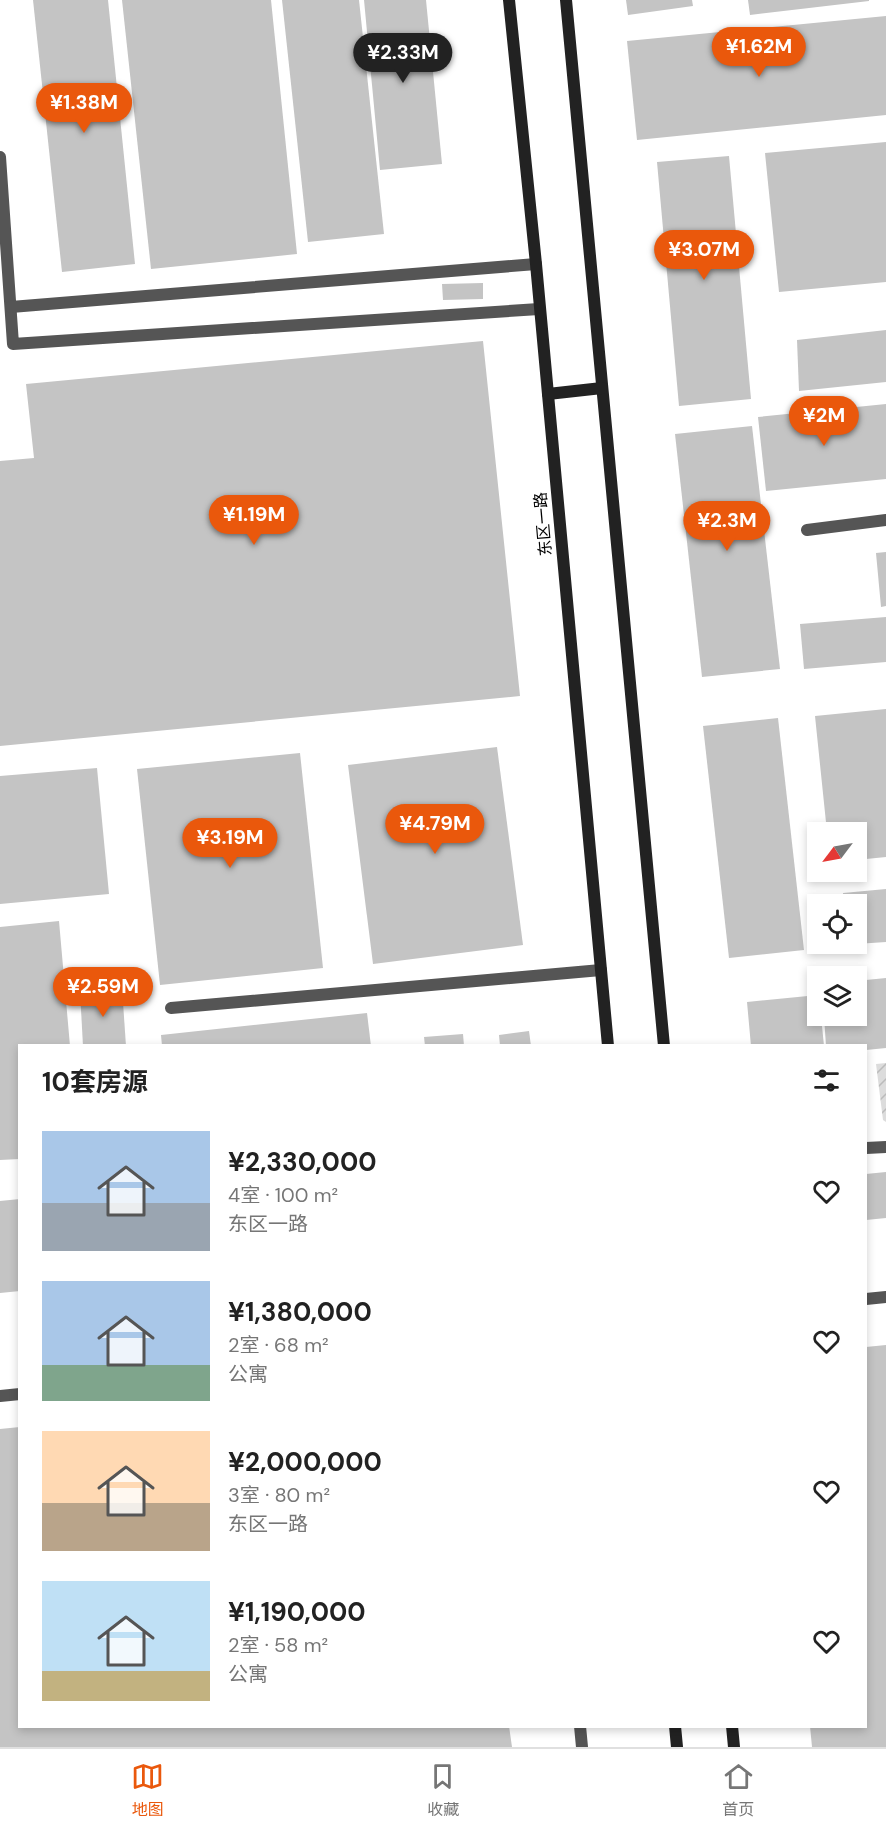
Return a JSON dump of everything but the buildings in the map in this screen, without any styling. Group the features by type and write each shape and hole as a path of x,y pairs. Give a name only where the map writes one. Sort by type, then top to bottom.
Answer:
{"main road":[{"name":"东区一路","path":"509,0 536,264 608,1044"},
{"path":"566,0 664,1044"},
{"path":"548,394 602,388"},
{"path":"675,1728 677,1747"},
{"path":"732,1728 734,1747"}],"street":[{"path":"0,157 13,344 540,309"},
{"path":"11,307 536,264"},
{"path":"807,530 886,520"},
{"path":"171,1008 601,970"},
{"path":"867,1148 886,1147"},
{"path":"867,1299 886,1297"},
{"path":"0,1396 18,1394"},
{"path":"580,1728 582,1747"}],"shaded area":[{"path":"886,1063 886,1122 883,1120 876,1064"}]}
